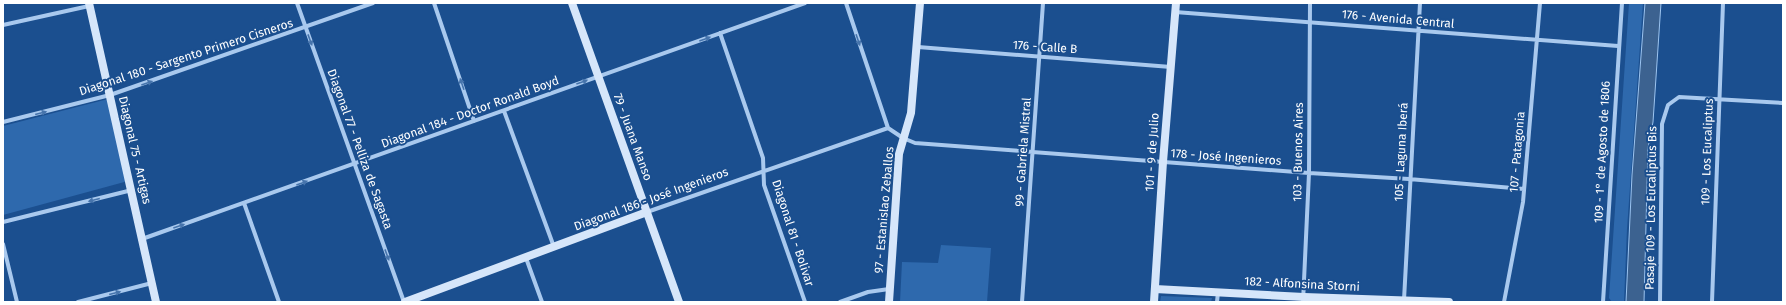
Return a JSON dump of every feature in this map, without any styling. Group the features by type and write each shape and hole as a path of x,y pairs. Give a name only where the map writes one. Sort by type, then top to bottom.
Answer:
{"street":[{"name":"Diagonal 77 - Pelliza de Sagasta","path":"297,3 404,302"},
{"name":"Diagonal 180 - Sargento Primero Cisneros","path":"3,122 110,95 373,3"},
{"path":"434,3 474,121"},
{"name":"79 - Juana Manso","path":"572,3 679,302"},
{"name":"Diagonal 184 - Doctor Ronald Boyd","path":"142,239 805,3"},
{"path":"846,3 888,128 903,138"},
{"name":"97 - Estanislao Zeballos","path":"889,302 899,154 911,113 918,47 920,3"},
{"name":"99 - Gabriela Mistral","path":"1022,302 1044,3"},
{"name":"101 - 9 de Julio","path":"1154,302 1163,162 1176,3"},
{"name":"103 - Buenos Aires","path":"1304,300 1309,173 1310,3"},
{"name":"105 - Laguna Iberá","path":"1404,301 1420,3"},
{"name":"107 - Patagonia","path":"1504,302 1524,189 1540,3"},
{"name":"109 - 1° de Agosto de 1806","path":"1603,302 1618,46 1622,3"},
{"name":"109 - Los Eucaliptus","path":"1712,302 1718,99 1723,3"},
{"path":"3,25 89,4"},
{"name":"Diagonal 75 - Artigas","path":"89,4 156,302"},
{"name":"176 - Avenida Central","path":"1175,12 1537,41 1618,46"},
{"name":"Diagonal 81 - Bolivar","path":"720,33 763,158 764,186 805,302"},
{"name":"176 - Calle B","path":"918,47 1171,67"},
{"name":"Pasaje 109 - Los Eucaliptus Bis","path":"1660,302 1662,124 1668,105 1678,97 1718,99"},
{"path":"1718,99 1783,103"},
{"path":"504,110 554,247"},
{"name":"Diagonal 186 - José Ingenieros","path":"404,302 647,212 888,128"},
{"name":"178 - José Ingenieros","path":"903,138 915,143 1309,173 1410,179 1524,189"},
{"path":"3,222 132,190"},
{"path":"244,203 279,302"},
{"path":"3,244 17,302"},
{"path":"526,258 542,302"},
{"path":"78,302 152,283"},
{"path":"840,302 868,292 890,289"},
{"name":"182 - Alfonsina Storni","path":"1155,289 1218,292 1304,300 1448,302"},
{"path":"1217,302 1218,292"}],"shaded area":[{"path":"1629,3 1643,3 1627,229 1624,302 1612,302 1609,298"},
{"path":"1645,3 1661,3 1653,122 1648,148 1644,302 1626,302 1632,175"},
{"path":"108,99 128,181 3,215 3,126"},
{"path":"941,245 991,248 987,302 900,302 902,262 938,263"},
{"path":"1161,296 1212,298 1211,302 1160,302"}]}
